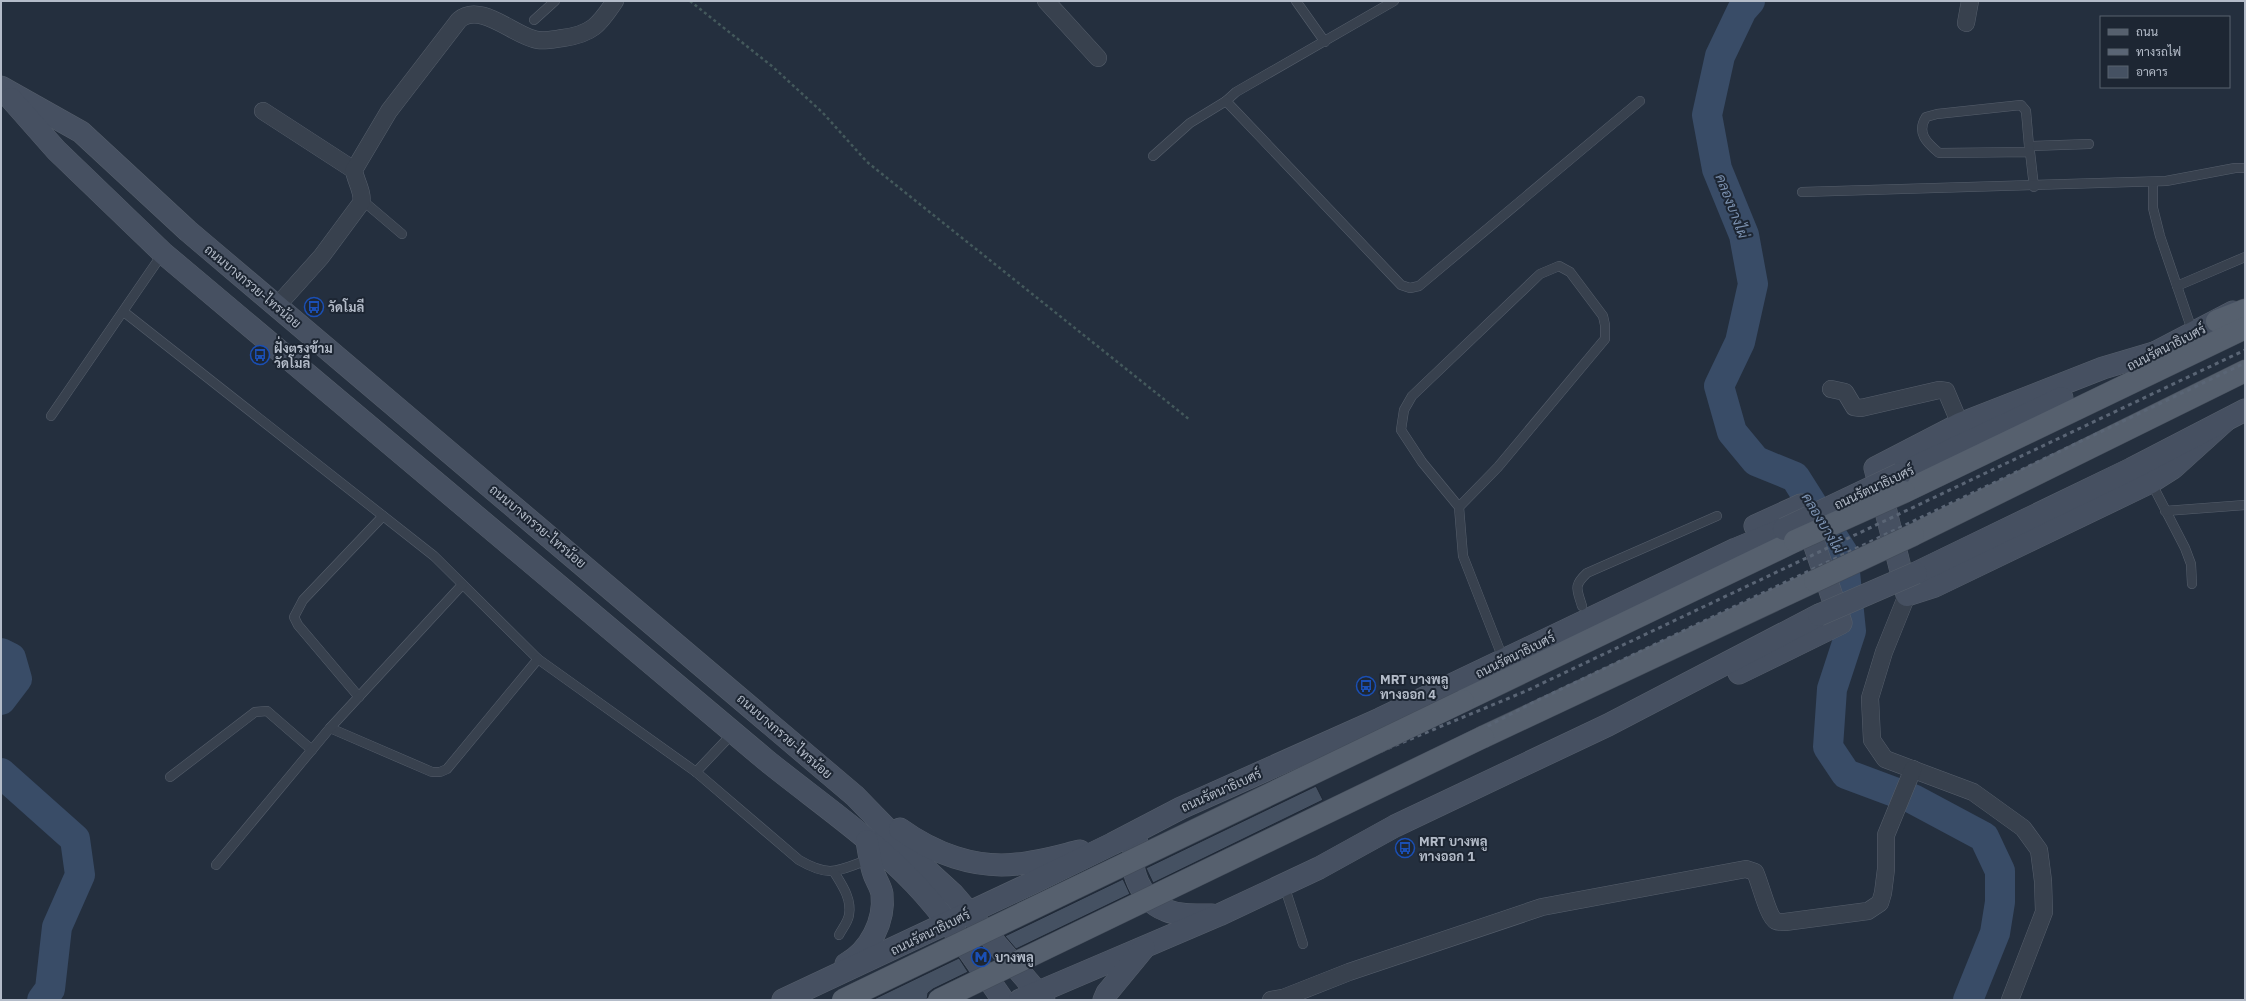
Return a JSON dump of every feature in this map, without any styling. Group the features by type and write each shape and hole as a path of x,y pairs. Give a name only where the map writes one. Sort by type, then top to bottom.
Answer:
{"main road":[{"name":"ถนนบางกรวย-ไทรน้อย","path":"1,87 56,150 163,253 733,733 868,850 915,884 948,922 1003,1000"},
{"name":"ถนนบางกรวย-ไทรน้อย","path":"1,87 81,132 188,232 855,796 970,912 1035,997"},
{"path":"256,332 277,306"},
{"name":"ถนนรัตนาธิเบศร์","path":"1902,483 2245,306"},
{"path":"2217,321 2245,310"},
{"name":"ถนนรัตนาธิเบศร์","path":"843,1000 1463,701 1789,535 2245,328"},
{"path":"2157,352 2103,368 1960,424 1875,468 1907,595 1935,586 2151,482 2173,468 2225,421"},
{"path":"939,1000 1045,951 1483,736 1913,535 2245,371"},
{"path":"1035,997 1284,885 1319,868 1395,826 1569,744 1820,615 1916,573 2131,469 2245,410"},
{"path":"1526,649 1529,631 1801,505 1841,623 1588,747 1569,744"},
{"name":"ถนนรัตนาธิเบศร์","path":"787,998 1112,844 1162,817 1380,719 1736,549 1789,535"},
{"path":"855,796 918,842 947,855 979,863 1016,864 1112,844"},
{"path":"1162,817 1145,829 1136,846 1133,868 1136,879 1149,900 1165,910 1187,915 1219,915"},
{"path":"787,998 852,961 872,939 882,912 882,892 868,850"},
{"path":"1104,1000 1107,993 1146,946"}],"street":[{"path":"354,170 389,111 462,17 475,14 481,15 525,36 538,40 550,40 586,33 604,18 615,1"},
{"path":"1046,1 1098,58"},
{"path":"1966,23 1970,1"},
{"path":"263,111 354,170 362,200 321,257 277,306"},
{"path":"1831,389 1845,392 1854,407 1861,408 1939,390 1946,391 1960,424"},
{"path":"1907,595 1884,652 1870,698 1872,740 1885,759 1910,777 1973,792 2023,828 2039,850 2043,881 2044,912 2010,1000"},
{"path":"1271,1000 1283,998 1349,972 1542,907 1746,869 1755,872 1761,884 1769,915 1775,921 1785,922 1868,911 1880,903 1883,892 1886,835 1910,777"}],"lane":[{"path":"534,20 554,1"},
{"path":"1296,1 1325,42"},
{"path":"1153,156 1190,123 1226,101 1236,92 1394,1"},
{"path":"1226,101 1400,285 1410,288 1419,286 1640,101"},
{"path":"2034,187 2030,149 2026,111 2022,105 1937,114 1926,117 1922,123 1921,131 1925,139 1939,153 2030,149 2089,144"},
{"path":"1802,192 2034,187 2153,182 2245,168"},
{"path":"2153,182 2153,208 2160,236 2193,334"},
{"path":"362,200 402,234"},
{"path":"51,416 124,312 163,253"},
{"path":"2177,286 2245,257"},
{"path":"1459,507 1498,467 1605,339 1606,325 1603,316 1570,272 1559,266 1540,274 1412,396 1404,410 1401,430 1422,462 1459,507 1463,556 1504,661"},
{"path":"124,312 434,556 538,659 696,772 799,860 816,870 834,872 868,850"},
{"path":"2151,482 2191,564 2192,584"},
{"path":"2164,511 2245,505"},
{"path":"359,697 298,625 294,617 303,600 383,516"},
{"path":"1582,606 1576,587 1578,582 1587,573 1717,516"},
{"path":"216,866 330,728 462,585"},
{"path":"330,728 432,772 440,772 447,769 538,659"},
{"path":"170,777 255,712 267,711 312,750"},
{"path":"696,772 733,733"},
{"path":"834,872 849,901 850,916 839,935"},
{"path":"1284,885 1303,944"}],"path":[{"path":"690,1 773,67 823,113 867,162 1190,420"}],"building":[{"path":"1316,786 1323,800 1153,883 1146,868"},
{"path":"1123,879 1130,894 1016,949 1005,936"},
{"path":"959,958 968,972 933,989 928,993 927,1000 872,1000"}],"waterway":[{"name":"คลองบางไผ่","path":"1750,1 1742,10 1720,56 1707,115 1717,169 1744,235 1753,284 1740,342 1719,386 1732,432 1756,461 1795,477 1843,553 1851,631 1832,689 1828,747 1846,774 1913,799 1984,837 2000,871 2000,902 1995,933 1968,1000"},
{"path":"1,653 11,658 17,679 1,700"},
{"path":"1,773 75,839 80,875 57,927 50,989 42,1000"}],"railway":[{"path":"852,1000 1329,773 1526,691 2245,350"},
{"path":"927,1000 1343,802 1532,703 2245,363"}],"place":[{"name":"วัดโมลี","path":"314,307"},
{"name":"ฝั่งตรงข้าม วัดโมลี","path":"260,355"},
{"name":"MRT บางพลู ทางออก 4","path":"1366,686"},
{"name":"MRT บางพลู ทางออก 1","path":"1405,848"},
{"name":"บางพลู","path":"981,957"}]}
